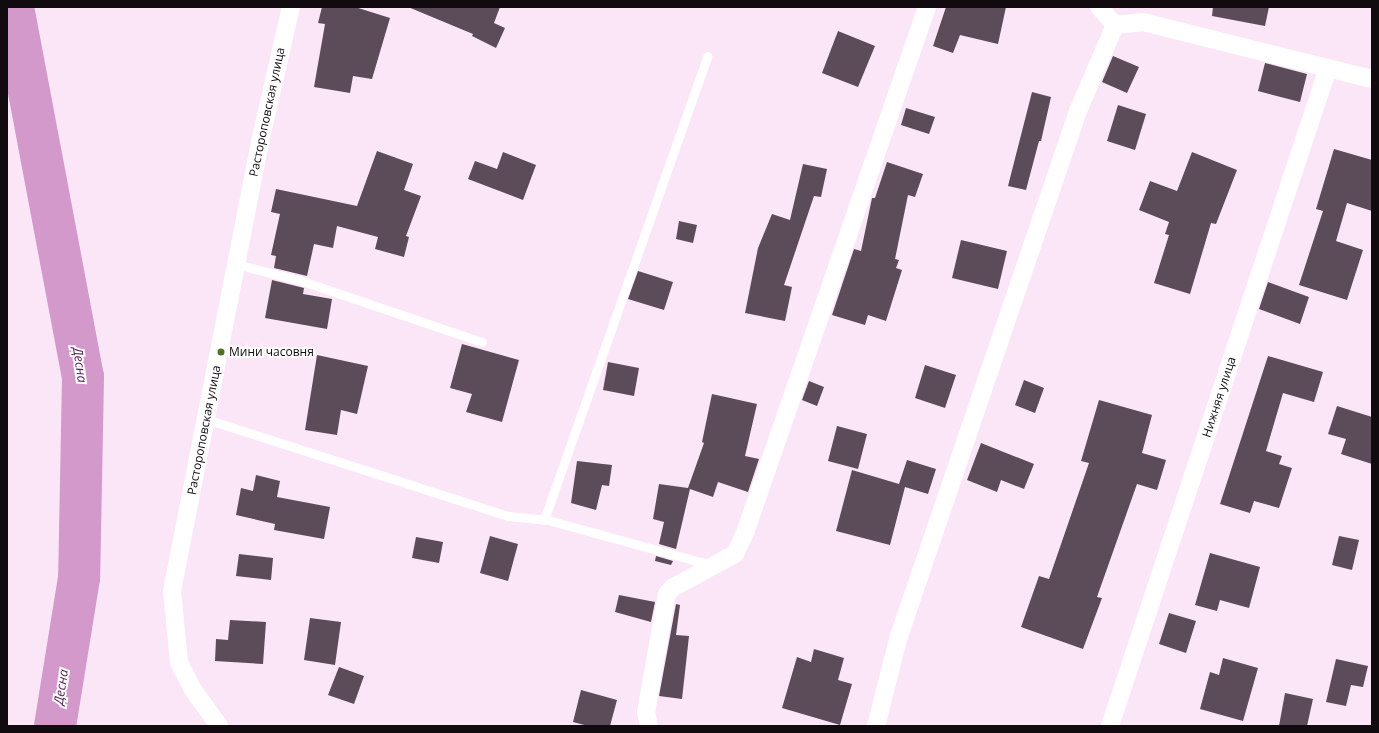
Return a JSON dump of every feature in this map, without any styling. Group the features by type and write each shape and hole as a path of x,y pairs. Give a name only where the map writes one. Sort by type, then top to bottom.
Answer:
{"street":[{"name":"Растороповская улица","path":"219,726 192,688 179,662 172,591 260,142 291,7"},
{"path":"649,726 646,712 667,594 672,588 715,567 735,554 746,530 927,7"},
{"path":"1099,7 1115,25"},
{"path":"1115,25 1142,22 1372,79"},
{"path":"876,726 898,636 1078,111 1115,25"},
{"name":"Нижняя улица","path":"1110,726 1328,68"}],"lane":[{"path":"544,520 707,56"},
{"path":"236,264 302,281 482,342"},
{"path":"206,419 508,516 544,520 715,567"}],"building":[{"path":"322,7 355,7 390,18 372,79 353,76 350,93 314,87 325,24 318,23"},
{"path":"408,7 500,7 494,23 505,28 496,48 472,36 473,34"},
{"path":"946,7 1006,7 998,44 960,35 953,53 933,46"},
{"path":"1213,7 1269,7 1265,26 1212,16"},
{"path":"838,31 875,46 858,87 822,73"},
{"path":"1113,56 1139,67 1127,93 1102,82"},
{"path":"1265,63 1307,74 1300,102 1258,91"},
{"path":"1032,92 1051,97 1041,141 1039,141 1026,190 1008,186"},
{"path":"1118,105 1146,114 1135,150 1107,141"},
{"path":"906,108 935,117 929,134 901,125"},
{"path":"1334,149 1372,160 1372,211 1347,203 1336,241 1363,250 1347,300 1299,285 1323,211 1316,209"},
{"path":"377,151 413,164 404,190 421,196 406,236 409,237 404,257 375,249 378,237 337,226 333,248 314,244 307,276 274,268 276,256 271,255 280,214 271,212 276,189 357,206"},
{"path":"503,152 536,165 523,200 468,179 475,161 497,169"},
{"path":"1192,152 1237,170 1216,224 1211,223 1190,294 1154,283 1169,235 1165,234 1169,222 1139,210 1150,181 1177,191"},
{"path":"887,162 923,174 915,197 908,195 895,259 899,260 896,268 902,270 886,321 868,315 865,325 832,315 854,249 861,251 872,198 875,198"},
{"path":"803,164 827,169 821,197 814,196 784,285 792,287 785,321 745,313 758,248 772,214 790,220"},
{"path":"679,221 697,225 693,243 676,239"},
{"path":"961,240 1007,251 998,289 952,278"},
{"path":"638,271 673,282 664,310 628,299"},
{"path":"272,280 304,288 303,294 332,299 327,329 265,318"},
{"path":"1268,282 1309,297 1300,324 1259,309"},
{"path":"462,344 519,360 502,422 466,412 472,394 450,388"},
{"path":"317,355 368,366 357,414 341,410 337,435 305,430"},
{"path":"1268,356 1323,372 1314,402 1283,393 1266,451 1282,456 1279,464 1292,468 1279,508 1254,501 1250,513 1220,504"},
{"path":"608,362 639,368 634,396 603,390"},
{"path":"925,365 956,375 945,408 915,398"},
{"path":"1024,380 1044,388 1035,413 1015,405"},
{"path":"809,381 824,387 817,406 802,400"},
{"path":"712,394 757,404 745,456 759,459 748,492 718,482 713,497 690,489 676,549 659,544 664,522 653,519 659,484 688,488 704,443 702,442"},
{"path":"1099,400 1152,415 1142,453 1166,460 1157,490 1137,484 1097,597 1102,598 1083,649 1021,627 1039,576 1049,579 1089,463 1081,461"},
{"path":"1337,406 1372,417 1372,464 1341,454 1346,439 1328,434"},
{"path":"837,426 867,434 858,469 828,461"},
{"path":"981,443 1034,464 1024,489 1001,480 997,492 967,480"},
{"path":"907,460 936,469 928,494 905,487 890,545 836,531 852,470 899,484"},
{"path":"577,461 612,465 609,486 602,485 596,510 571,503"},
{"path":"256,475 280,481 277,497 330,507 324,539 274,530 275,524 236,515 241,488 253,491"},
{"path":"490,536 518,544 508,581 480,573"},
{"path":"1339,536 1359,540 1352,570 1332,565"},
{"path":"416,537 443,542 439,563 412,558"},
{"path":"1210,553 1260,567 1249,608 1220,600 1217,611 1195,605"},
{"path":"239,554 273,558 271,580 236,576"},
{"path":"656,556 673,561 671,565 655,561"},
{"path":"619,595 655,602 651,622 615,612"},
{"path":"676,604 680,605 676,635 689,636 682,699 659,696"},
{"path":"1169,613 1196,621 1186,653 1159,644"},
{"path":"310,618 341,622 335,665 304,660"},
{"path":"230,620 266,622 263,664 215,661 216,639 228,640"},
{"path":"814,649 844,658 838,680 852,684 840,725 782,708 797,657 811,662"},
{"path":"1223,658 1258,668 1243,721 1200,709 1210,672 1219,675"},
{"path":"1336,659 1368,666 1363,687 1351,685 1346,706 1326,702"},
{"path":"339,667 364,676 354,704 328,695"},
{"path":"581,690 617,700 610,726 588,726 573,722"},
{"path":"1285,693 1313,699 1307,726 1279,726"}],"waterway":[{"name":"Десна","path":"13,7 83,377 79,578 55,726"}],"place":[{"name":"Мини часовня","path":"221,352"}]}
